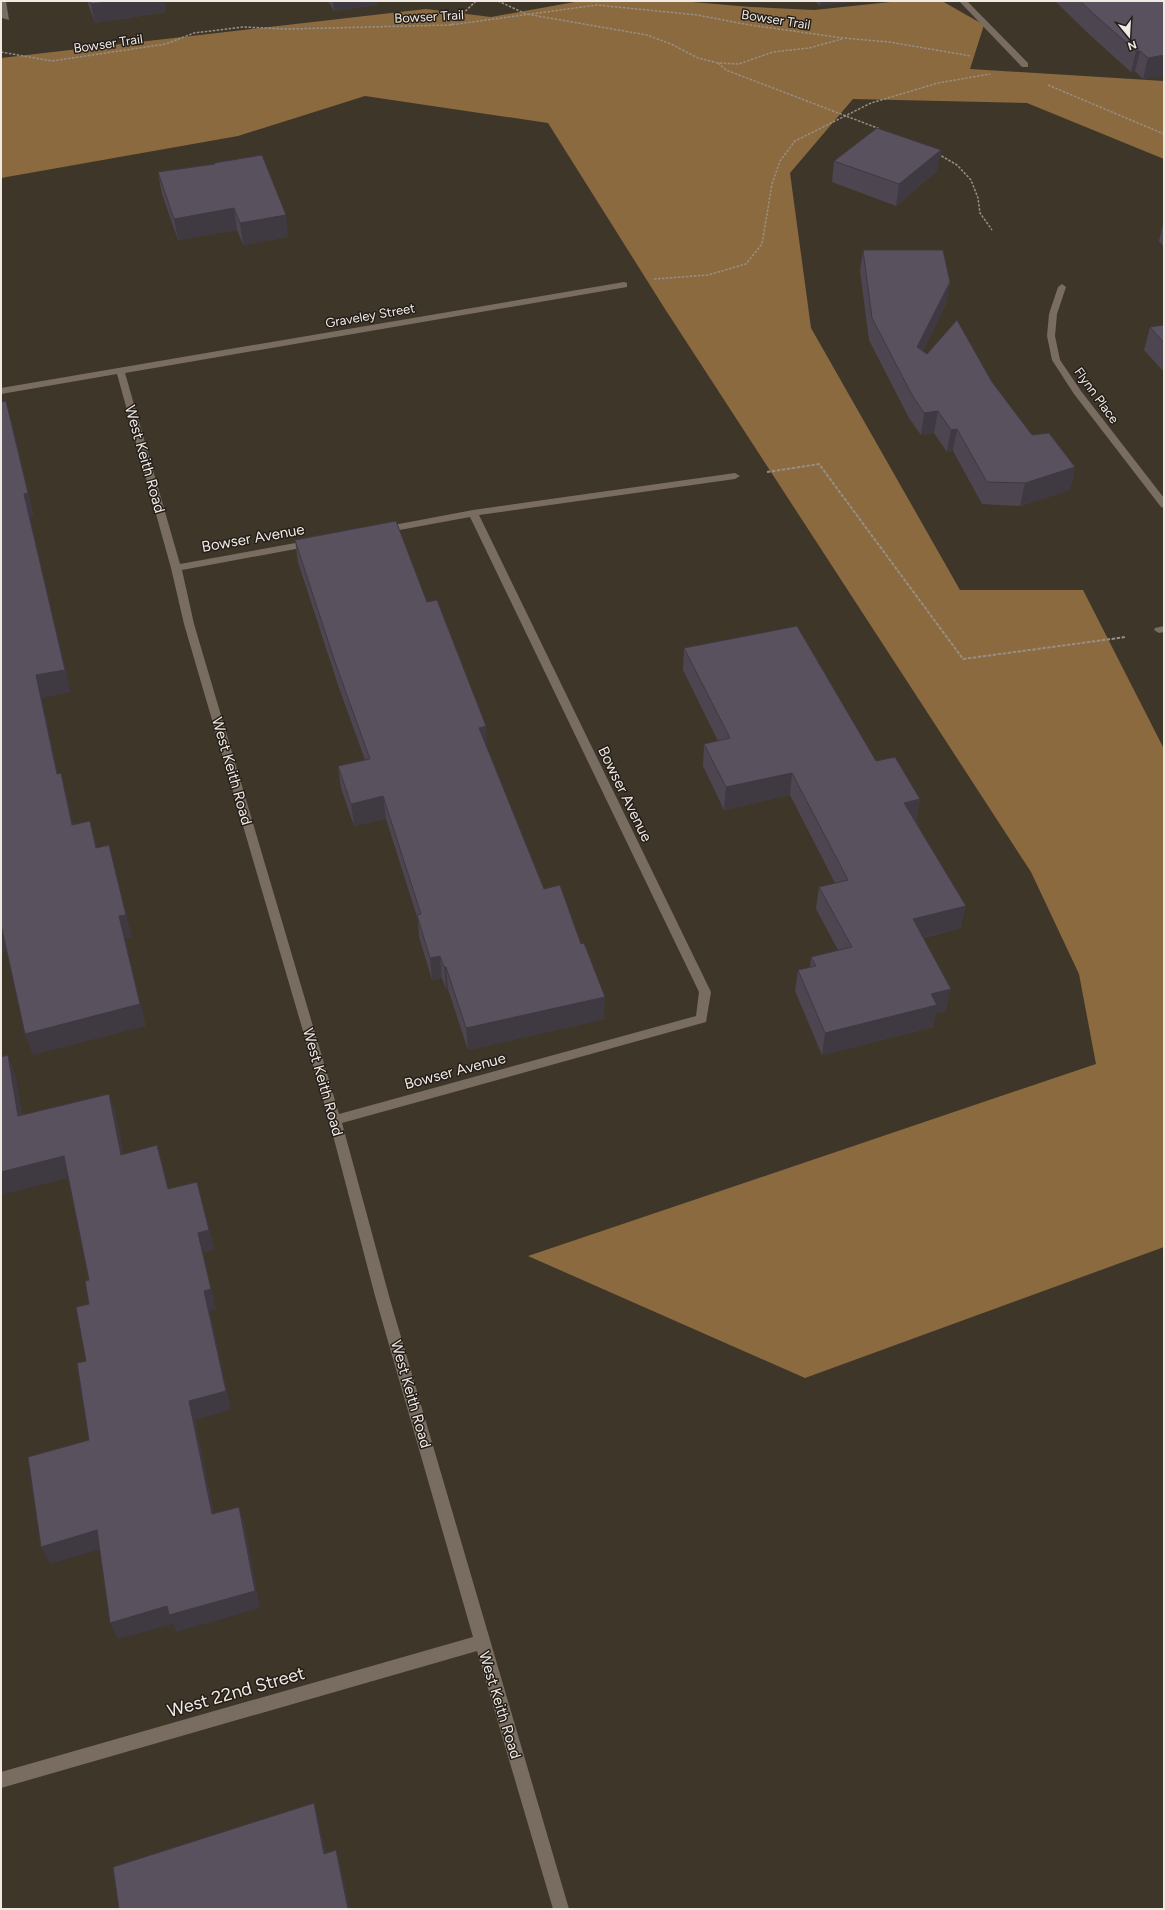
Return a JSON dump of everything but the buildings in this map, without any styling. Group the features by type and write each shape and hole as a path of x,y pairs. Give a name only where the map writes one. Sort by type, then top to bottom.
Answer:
{"street":[{"path":"2,1 6,18"},
{"path":"963,1 1025,65"},
{"name":"Graveley Street","path":"120,370 624,285"},
{"name":"Flynn Place","path":"1062,287 1053,314 1051,336 1056,360 1077,392 1164,505"},
{"path":"1,391 120,370"},
{"name":"West Keith Road","path":"120,370 176,568 189,624 335,1120 382,1296 561,1909"},
{"path":"371,532 473,513 735,476"},
{"name":"Bowser Avenue","path":"335,1120 702,1019 705,992 473,513"},
{"name":"Bowser Avenue","path":"176,568 324,541"},
{"name":"West 22nd Street","path":"1,1780 482,1642"}],"path":[{"path":"450,25 476,1"},
{"path":"498,1 526,14 647,35 671,44 698,58 718,63 738,64 773,52 809,48 843,38"},
{"name":"Bowser Trail","path":"1,52 52,61 166,44 194,33 243,27 288,29 450,25 597,5 639,8 843,38 889,42 1025,65"},
{"path":"718,63 726,70 881,130"},
{"path":"624,285 665,277 708,275 746,264 762,244 772,184 780,160 795,141 871,103 908,90 1025,65"},
{"path":"1050,86 1164,134"},
{"path":"937,153 957,165 971,180 978,198 980,213 992,230"},
{"path":"735,476 819,464 963,659 1131,636"}],"shaded area":[{"path":"580,1 680,1 751,7 814,10 900,1 942,1 984,25 970,69 1164,81 1164,159 1027,103 853,99 790,173 811,328 960,590 1083,590 1164,749 1164,1247 805,1378 528,1256 1096,1064 1079,974 1031,872 665,309 548,123 365,96 238,136 1,178 1,58 426,9 491,17"}]}
